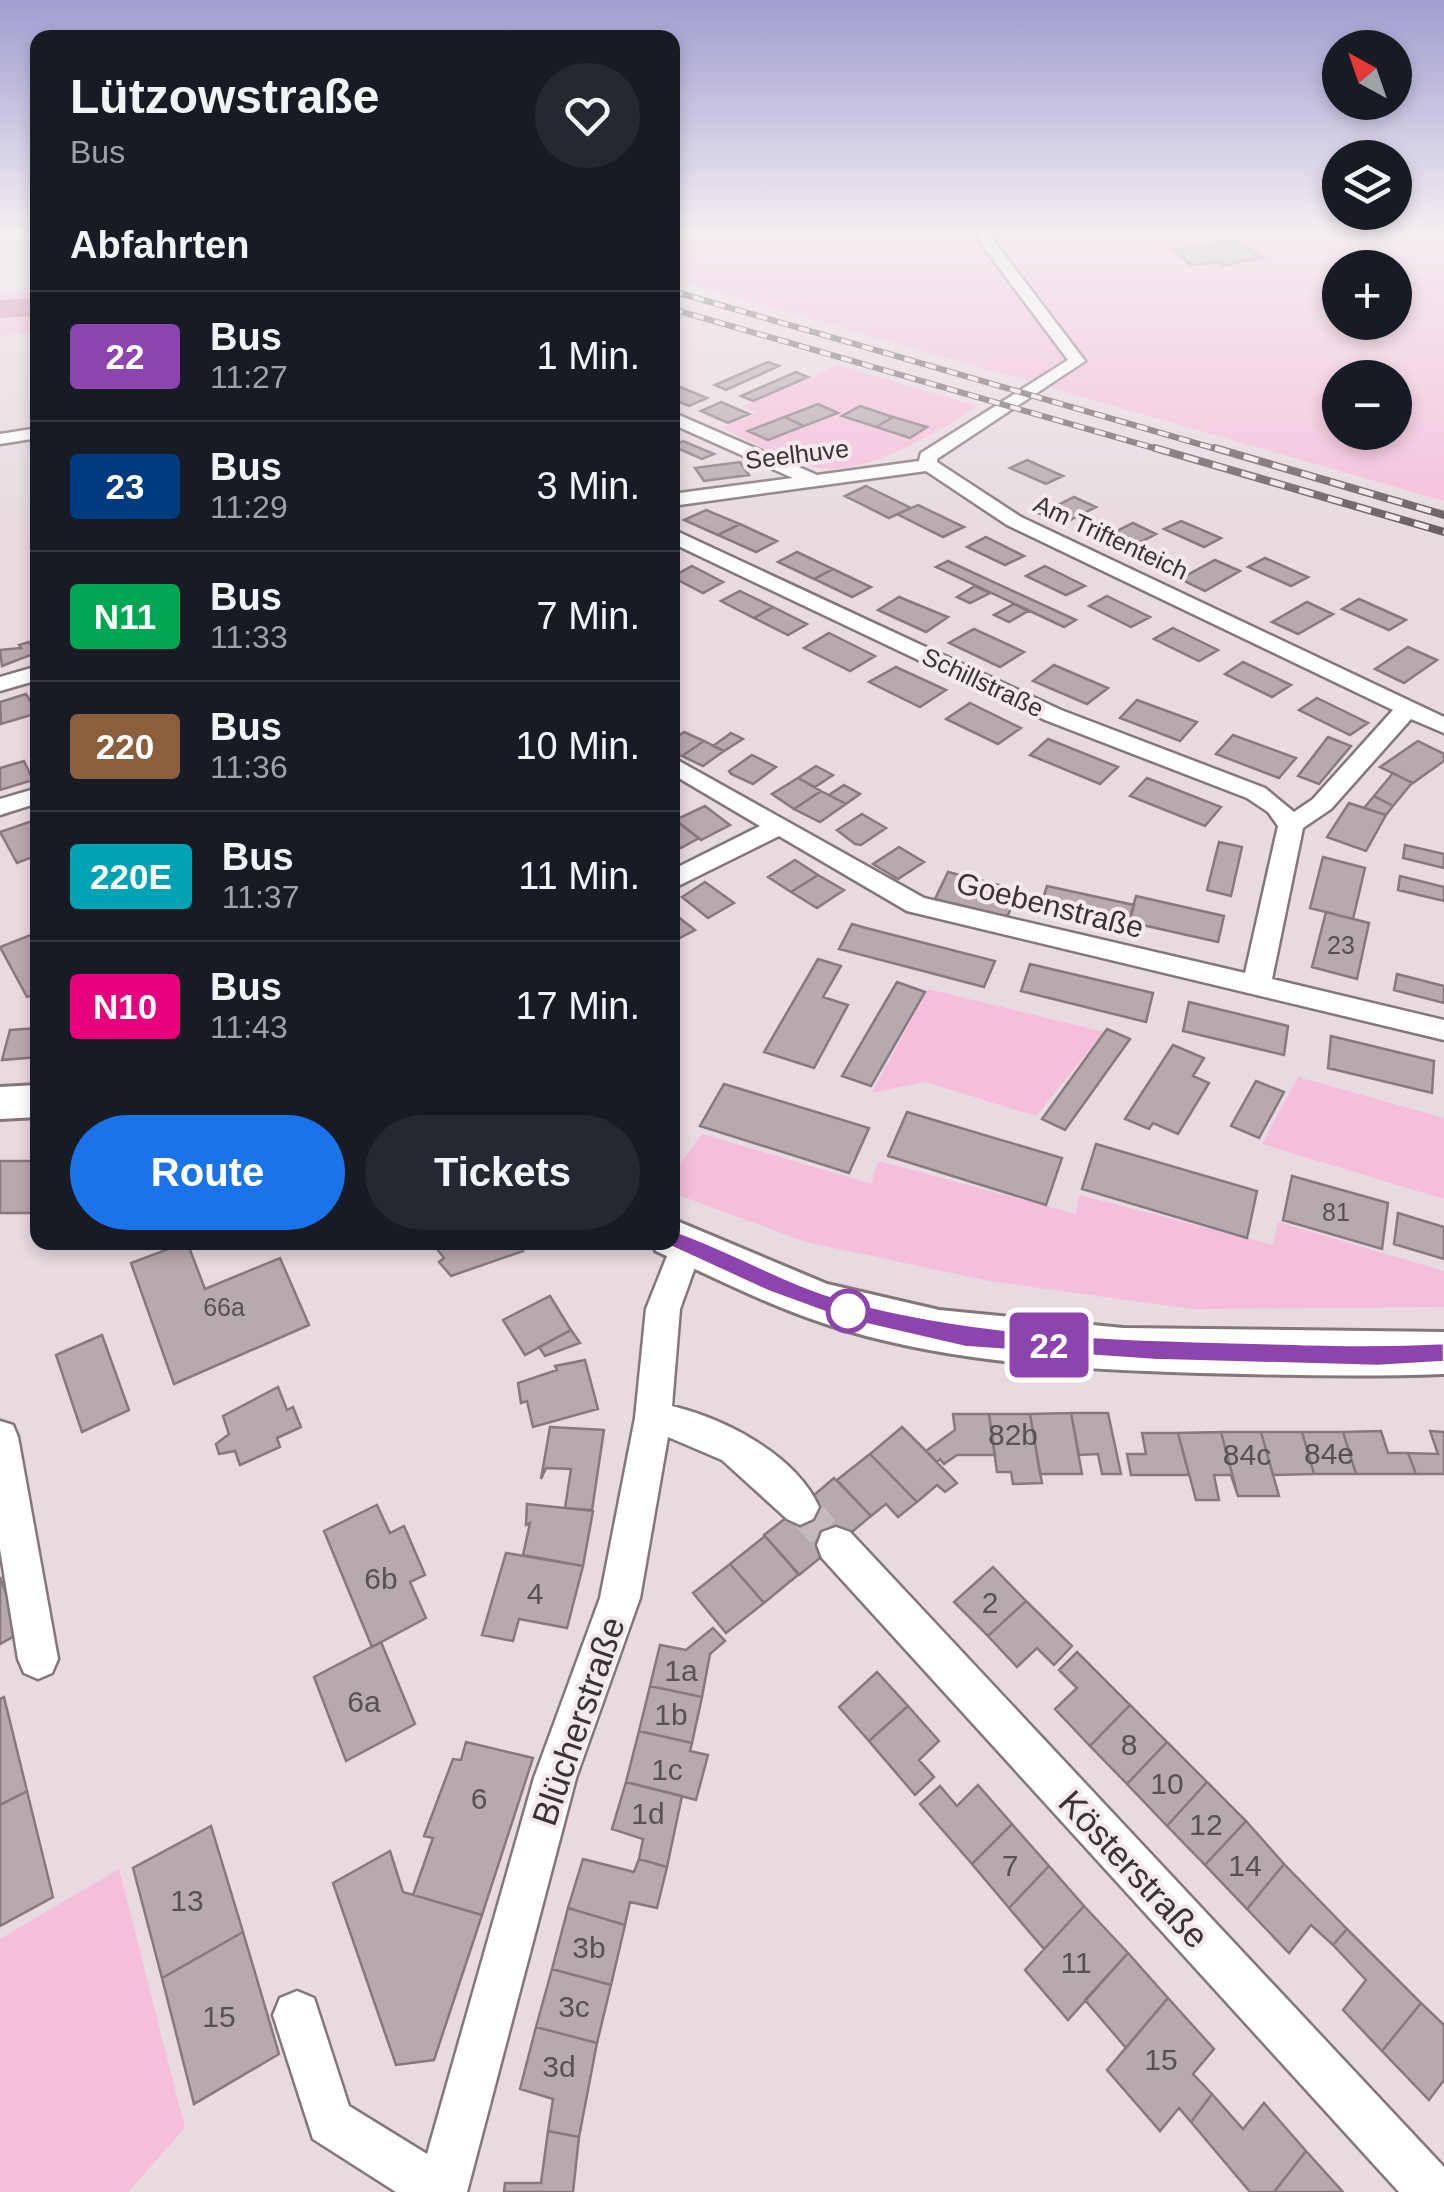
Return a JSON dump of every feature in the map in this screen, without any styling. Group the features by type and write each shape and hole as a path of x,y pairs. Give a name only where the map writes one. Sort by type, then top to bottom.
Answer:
{"main road":[{"path":"0,1103 30,1102"},
{"path":"680,1242 777,1286 844,1310 965,1338 1154,1350 1378,1356 1444,1353"}],"street":[{"path":"929,465 927,457 1077,361 1055,332"},
{"path":"680,421 814,480"},
{"path":"0,439 30,434"},
{"name":"Seelhuve","path":"680,499 929,465"},
{"name":"Am Triftenteich","path":"929,465 1014,521 1444,726"},
{"name":"Schillstraße","path":"680,539 1053,715 1256,793 1277,807 1291,825"},
{"path":"0,684 30,675"},
{"path":"1256,988 1291,825 1322,804 1408,708"},
{"name":"Goebenstraße","path":"680,768 916,906 1444,1030"},
{"path":"0,807 30,798"},
{"path":"680,877 781,824"},
{"name":"Blücherstraße","path":"442,2192 554,1778 620,1598 653,1418 663,1309 678,1250"},
{"path":"653,1418 692,1425 738,1447 800,1507"},
{"path":"0,1438 38,1660"},
{"name":"Kösterstraße","path":"836,1545 1432,2192"},
{"path":"296,2015 330,2122 442,2192"}],"shaded area":[{"path":"858,332 1322,332 1322,340 1412,340 1412,332 1444,332 1444,501"},
{"path":"838,365 977,406 899,451 834,469 791,460 722,428 757,413 743,406"},
{"path":"928,989 1104,1032 1036,1116 926,1082 872,1093"},
{"path":"1298,1077 1444,1118 1444,1199 1262,1144"},
{"path":"702,1134 871,1184 878,1161 1076,1214 1079,1195 1273,1245 1278,1222 1444,1271 1444,1307 1192,1309 989,1281 806,1242 680,1196 680,1164"},
{"path":"119,1869 185,2128 128,2192 0,2192 0,1939"}],"building":[{"path":"768,362 779,366 726,390 715,385"},
{"path":"796,372 808,377 753,401 741,396"},
{"path":"680,387 707,398 689,406 680,402"},
{"path":"721,402 749,414 728,423 701,411"},
{"path":"818,404 838,413 804,426 784,417"},
{"path":"860,406 893,417 876,427 842,416"},
{"path":"784,417 804,426 768,440 748,431"},
{"path":"893,417 927,427 910,438 876,427"},
{"path":"680,442 714,454 702,459 680,449"},
{"path":"1027,460 1063,476 1046,484 1010,468"},
{"path":"740,462 749,475 704,481 695,468"},
{"path":"866,486 911,508 889,518 845,496"},
{"path":"1074,497 1096,507 1062,524 1040,514"},
{"path":"918,505 964,527 943,537 897,514"},
{"path":"706,510 740,524 718,535 684,520"},
{"path":"1181,521 1221,538 1204,547 1164,529"},
{"path":"1133,523 1156,534 1121,552 1097,541"},
{"path":"740,524 777,541 756,552 718,535"},
{"path":"986,537 1024,556 1005,565 967,547"},
{"path":"797,552 833,569 814,579 778,562"},
{"path":"1265,558 1308,577 1291,586 1248,567"},
{"path":"1215,560 1240,571 1205,591 1180,579"},
{"path":"948,561 1076,620 1064,627 936,567"},
{"path":"692,566 723,582 703,593 680,581 680,573"},
{"path":"1045,566 1085,586 1066,595 1026,576"},
{"path":"833,569 871,587 852,597 814,579"},
{"path":"975,586 990,593 970,603 957,597"},
{"path":"740,591 773,607 754,618 721,601"},
{"path":"1107,596 1150,617 1131,627 1089,606"},
{"path":"899,597 948,617 926,632 878,610"},
{"path":"1359,599 1406,620 1389,630 1342,609"},
{"path":"1307,602 1333,614 1298,634 1272,622"},
{"path":"1014,604 1028,611 1009,622 994,615"},
{"path":"773,607 807,624 788,635 754,618"},
{"path":"1173,628 1218,650 1199,661 1154,639"},
{"path":"974,629 1024,652 1000,667 949,643"},
{"path":"829,633 875,656 850,671 804,648"},
{"path":"29,642 30,655 2,666 0,650 21,648 19,645"},
{"path":"1408,647 1437,660 1404,683 1375,669"},
{"path":"1243,662 1291,685 1272,697 1225,674"},
{"path":"1054,665 1108,688 1087,704 1033,681"},
{"path":"896,667 946,690 920,707 869,682"},
{"path":"26,694 30,715 1,724 0,702"},
{"path":"1317,698 1368,723 1350,735 1299,710"},
{"path":"1137,700 1197,722 1180,741 1120,718"},
{"path":"970,703 1021,728 998,744 946,719"},
{"path":"684,732 704,741 682,756 680,735"},
{"path":"731,733 743,739 724,751 713,746"},
{"path":"1233,735 1296,758 1279,778 1216,754"},
{"path":"1328,737 1351,746 1319,784 1298,776"},
{"path":"1048,739 1118,767 1100,784 1030,755"},
{"path":"704,741 724,751 703,766 682,756"},
{"path":"1418,741 1444,754 1444,761 1413,783 1380,767"},
{"path":"752,755 776,767 753,784 729,771"},
{"path":"24,761 30,781 0,790 0,768"},
{"path":"816,766 833,775 815,787 798,778"},
{"path":"1393,773 1412,783 1393,806 1374,796"},
{"path":"798,778 821,791 794,809 772,794"},
{"path":"1147,778 1221,807 1205,826 1130,796"},
{"path":"844,785 860,794 846,804 829,795"},
{"path":"821,791 846,804 820,822 794,809"},
{"path":"1374,796 1393,806 1386,815 1364,808"},
{"path":"1349,803 1386,815 1366,851 1327,837"},
{"path":"705,806 730,825 701,840 680,824 680,818"},
{"path":"862,814 886,828 861,845 837,830"},
{"path":"30,822 30,858 17,863 0,832"},
{"path":"680,824 699,838 680,847"},
{"path":"1219,842 1242,847 1231,896 1207,890"},
{"path":"1405,845 1444,854 1444,868 1403,858"},
{"path":"899,847 924,862 898,879 873,864"},
{"path":"1323,857 1365,868 1353,919 1310,908"},
{"path":"795,860 818,875 791,892 768,877"},
{"path":"948,872 1019,890 1007,917 935,899"},
{"path":"818,875 844,890 817,908 791,892"},
{"path":"1400,876 1444,887 1444,901 1398,890"},
{"path":"705,882 734,903 708,918 682,897"},
{"path":"1047,886 1134,905 1127,931 1039,910"},
{"path":"1136,896 1224,916 1218,942 1129,922"},
{"path":"1326,912 1369,923 1357,979 1312,967"},
{"path":"680,918 695,930 680,938"},
{"path":"852,924 995,961 984,987 839,949"},
{"path":"30,935 30,996 27,997 0,947"},
{"path":"818,959 841,966 823,997 848,1005 814,1068 764,1052"},
{"path":"1030,964 1153,993 1146,1022 1021,991"},
{"path":"1397,974 1444,986 1444,1003 1394,990"},
{"path":"897,982 925,992 871,1086 842,1076"},
{"path":"1189,1002 1288,1026 1284,1055 1183,1031"},
{"path":"30,1029 30,1058 2,1060 10,1030"},
{"path":"1107,1029 1130,1039 1065,1130 1042,1119"},
{"path":"1331,1036 1434,1061 1432,1093 1328,1068"},
{"path":"1173,1045 1204,1058 1193,1076 1209,1083 1178,1134 1153,1123 1149,1129 1125,1119"},
{"path":"1256,1081 1284,1092 1259,1138 1231,1126"},
{"path":"724,1084 869,1128 849,1173 700,1126"},
{"path":"907,1112 1062,1158 1046,1205 888,1156"},
{"path":"1096,1144 1257,1191 1247,1238 1082,1189"},
{"path":"0,1161 30,1161 30,1213 0,1213"},
{"path":"1292,1176 1388,1203 1382,1249 1283,1220"},
{"path":"1398,1213 1444,1227 1444,1259 1394,1244"},
{"path":"166,1250 190,1250 205,1289 280,1258 309,1325 174,1384 131,1263"},
{"path":"438,1250 523,1251 451,1276 439,1262 444,1258"},
{"path":"550,1296 571,1330 525,1355 503,1320"},
{"path":"571,1330 580,1343 545,1356 539,1347"},
{"path":"102,1335 129,1410 82,1432 56,1355"},
{"path":"585,1360 598,1409 533,1427 527,1401 521,1403 518,1383 557,1370 555,1366"},
{"path":"278,1387 287,1410 293,1407 301,1427 277,1438 280,1447 240,1465 235,1451 219,1454 216,1444 229,1434 223,1416"},
{"path":"1071,1413 1082,1474 1040,1474 1030,1414"},
{"path":"1071,1413 1108,1413 1121,1474 1102,1474 1098,1454 1079,1455"},
{"path":"953,1414 989,1414 995,1455 957,1455 944,1464 940,1459 937,1462 926,1451 955,1430"},
{"path":"989,1414 1030,1414 1042,1483 1013,1484 1011,1472 997,1472"},
{"path":"550,1427 604,1430 592,1510 565,1508 571,1469 546,1468 541,1479"},
{"path":"902,1427 957,1483 945,1492 937,1485 917,1502 870,1454"},
{"path":"1381,1431 1388,1453 1408,1453 1416,1474 1356,1474 1343,1432"},
{"path":"1430,1431 1444,1432 1444,1474 1416,1474 1408,1453 1438,1454"},
{"path":"1221,1432 1238,1496 1231,1475 1214,1475 1219,1500 1196,1500 1178,1433"},
{"path":"1221,1432 1261,1432 1279,1496 1238,1496"},
{"path":"1261,1432 1302,1432 1314,1474 1273,1475"},
{"path":"1302,1432 1343,1432 1356,1474 1314,1474"},
{"path":"1142,1433 1178,1433 1189,1475 1131,1475 1127,1454 1146,1454"},
{"path":"870,1454 917,1502 898,1517 886,1504 871,1516 837,1480"},
{"path":"834,1478 871,1516 836,1545 800,1507"},
{"path":"527,1504 593,1511 583,1566 523,1555 530,1523 526,1525"},
{"path":"377,1505 390,1533 404,1526 425,1575 410,1582 426,1618 372,1647 324,1531"},
{"path":"800,1507 836,1545 799,1575 764,1535"},
{"path":"765,1536 799,1574 764,1603 730,1564"},
{"path":"506,1553 583,1566 567,1628 519,1619 513,1641 482,1635"},
{"path":"730,1564 764,1603 726,1633 693,1593"},
{"path":"993,1567 1026,1601 988,1636 954,1602"},
{"path":"0,1577 20,1633 0,1644"},
{"path":"1026,1601 1072,1646 1054,1665 1037,1648 1017,1667 988,1636"},
{"path":"713,1628 725,1641 710,1654 702,1697 650,1686 660,1645 686,1650"},
{"path":"381,1642 415,1724 346,1761 314,1677"},
{"path":"1077,1652 1130,1705 1090,1746 1055,1709 1077,1688 1059,1670"},
{"path":"877,1672 908,1706 869,1741 839,1707"},
{"path":"650,1686 702,1697 692,1743 639,1731"},
{"path":"4,1697 27,1791 0,1805 0,1699"},
{"path":"1130,1705 1167,1742 1127,1784 1090,1746"},
{"path":"908,1706 939,1741 919,1760 934,1777 915,1795 869,1741"},
{"path":"639,1731 692,1743 690,1751 708,1755 696,1800 626,1782"},
{"path":"466,1742 533,1758 482,1915 413,1895 433,1838 424,1836 453,1759 461,1760"},
{"path":"1167,1742 1207,1782 1167,1826 1127,1784"},
{"path":"626,1782 682,1796 667,1867 639,1859 643,1839 612,1829"},
{"path":"1207,1782 1246,1821 1205,1865 1167,1826"},
{"path":"978,1785 1012,1824 972,1864 920,1804 940,1786 957,1806"},
{"path":"27,1791 53,1897 0,1926 0,1805"},
{"path":"1246,1821 1284,1864 1247,1909 1205,1865"},
{"path":"1012,1824 1049,1866 1009,1908 972,1864"},
{"path":"211,1826 243,1932 162,1978 133,1868"},
{"path":"390,1851 403,1892 482,1915 434,2060 396,2065 333,1883"},
{"path":"583,1859 634,1872 639,1859 667,1867 657,1908 630,1902 625,1925 568,1908"},
{"path":"1284,1864 1347,1929 1333,1945 1311,1925 1289,1953 1247,1909"},
{"path":"1049,1866 1084,1906 1044,1949 1009,1908"},
{"path":"1084,1906 1128,1953 1068,2020 1025,1970"},
{"path":"568,1908 625,1925 611,1985 552,1969"},
{"path":"1347,1929 1421,2003 1382,2051 1343,2010 1366,1980 1333,1945"},
{"path":"243,1932 279,2054 194,2104 162,1978"},
{"path":"1128,1953 1168,1998 1126,2048 1085,2000"},
{"path":"552,1969 611,1985 597,2043 536,2027"},
{"path":"1168,1998 1214,2049 1193,2074 1212,2094 1191,2122 1179,2108 1160,2131 1107,2070"},
{"path":"1421,2003 1444,2025 1444,2080 1429,2100 1382,2051"},
{"path":"536,2027 597,2043 579,2137 548,2131 553,2099 520,2089"},
{"path":"1212,2094 1243,2129 1264,2103 1306,2151 1274,2192 1250,2192 1191,2122"},
{"path":"548,2131 579,2137 573,2192 504,2192 505,2183 541,2183"},
{"path":"1306,2151 1343,2192 1274,2192"}],"tunnel":[{"path":"800,1507 836,1545"}],"railway":[{"path":"753,332 1164,451"},
{"path":"814,332 1223,451"},
{"path":"1155,448 1444,532"},
{"path":"1215,448 1444,515"}],"bus line":[{"name":"22","path":"680,1242 777,1286 844,1310 965,1338 1101,1349 1378,1356 1444,1353"}]}
